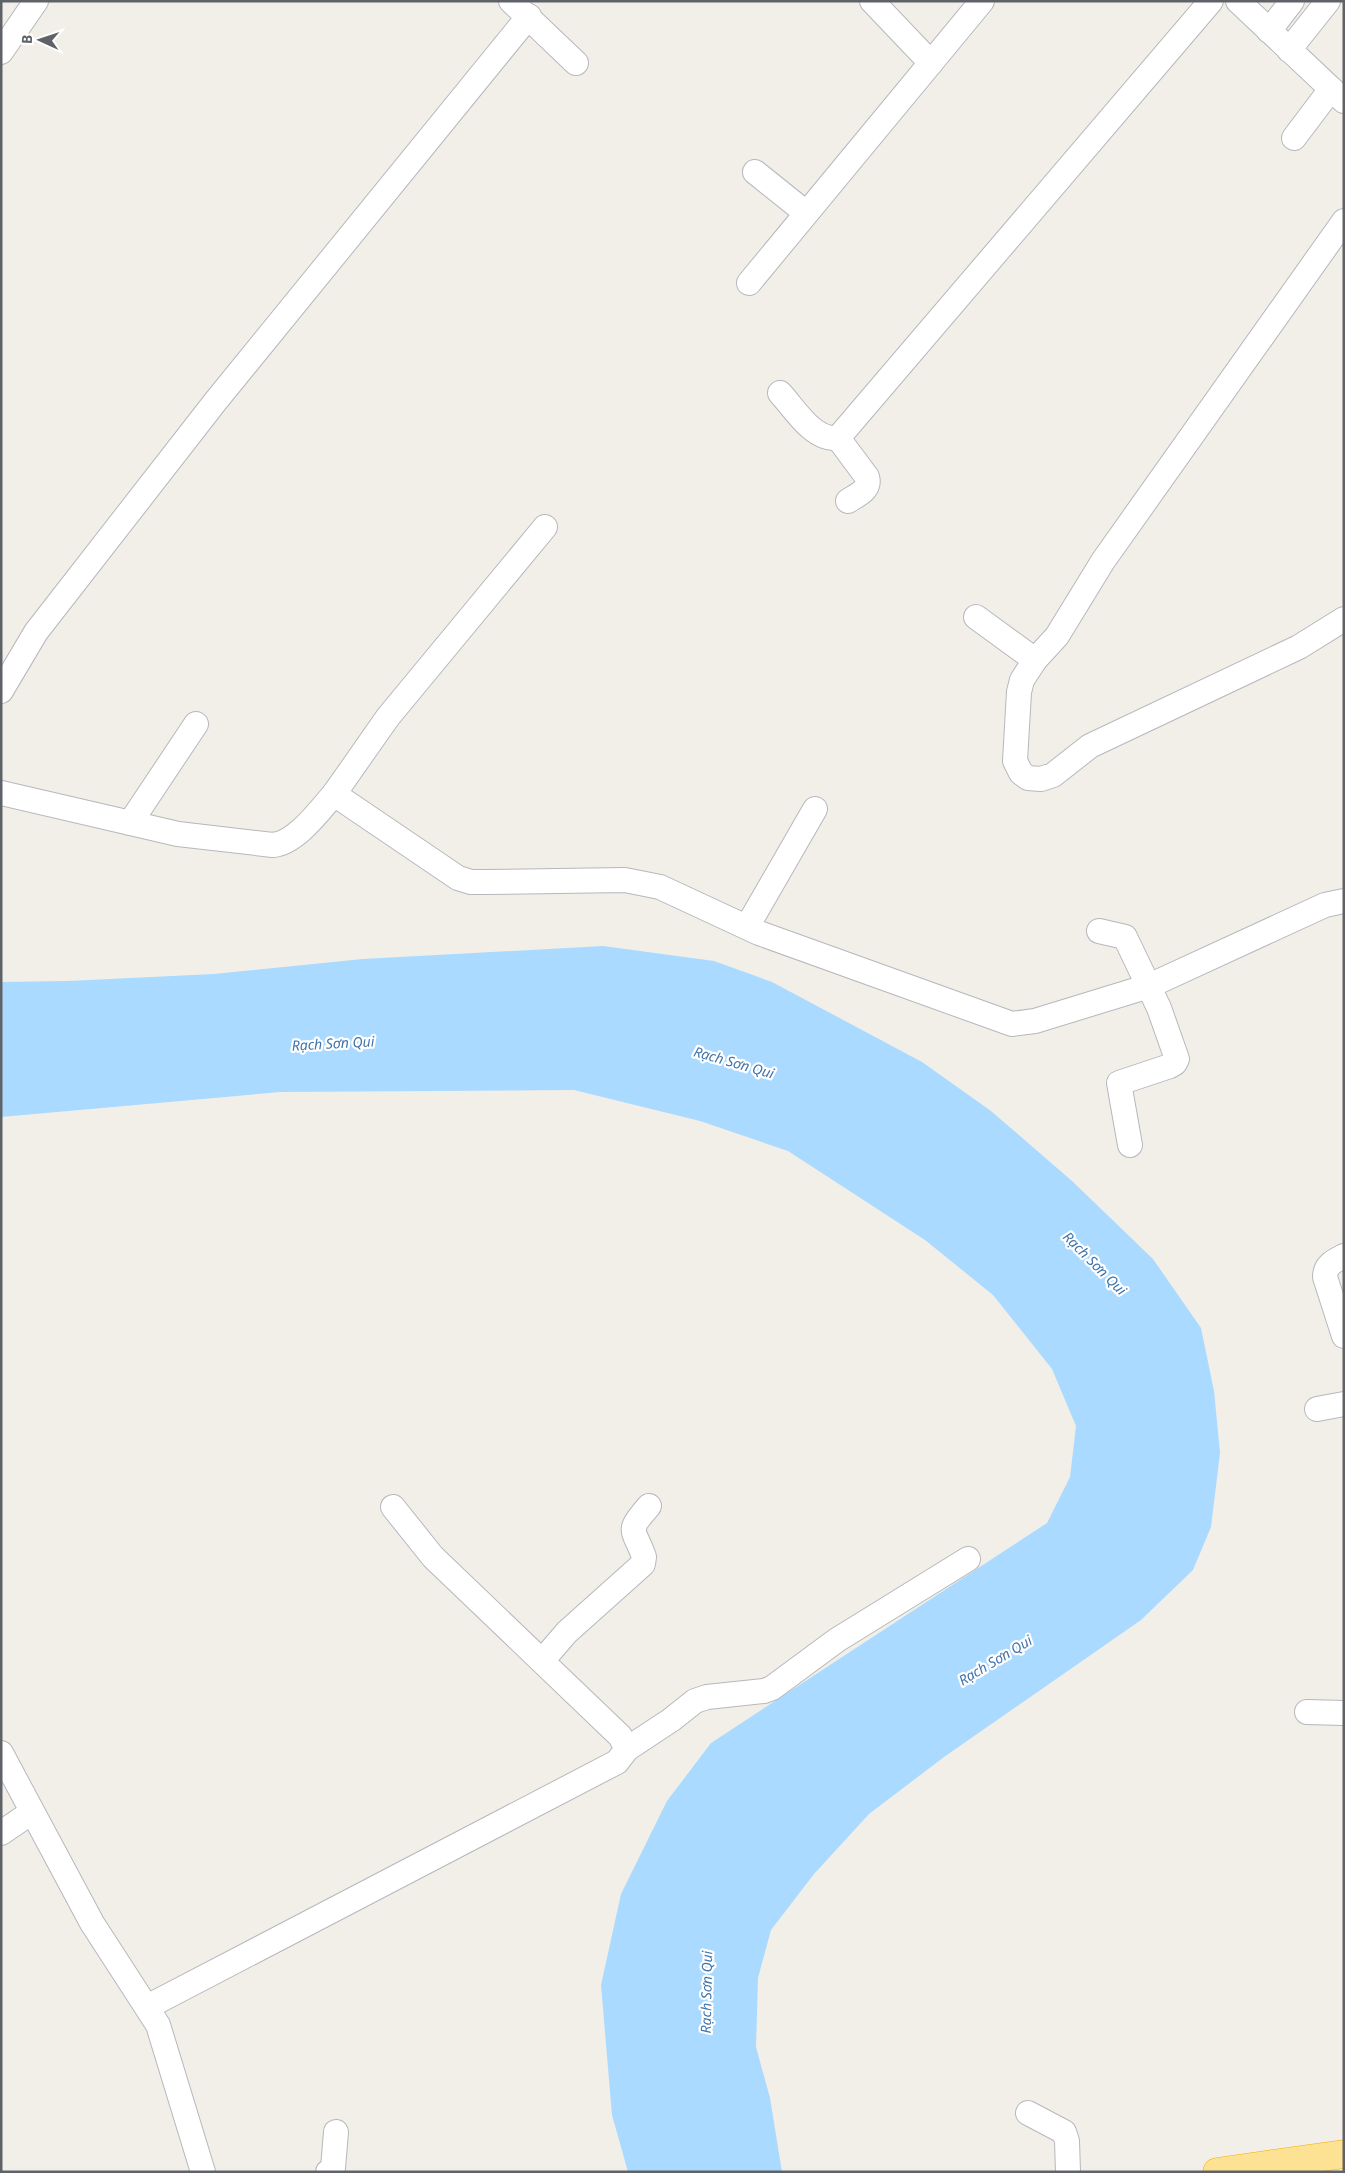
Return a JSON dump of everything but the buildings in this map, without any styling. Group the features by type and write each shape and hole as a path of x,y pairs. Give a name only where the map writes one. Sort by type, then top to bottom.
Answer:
{"highway":[{"path":"1217,2172 1297,2166 1344,2154"}],"street":[{"path":"1,52 36,1"},
{"path":"872,1 931,63"},
{"path":"749,283 982,1"},
{"path":"780,393 817,434 829,439 838,438 1211,1"},
{"path":"1238,1 1338,95 1294,138"},
{"path":"1269,31 1292,1"},
{"path":"1289,50 1328,1"},
{"path":"1,691 36,632 520,9 576,62"},
{"path":"755,172 806,213"},
{"path":"1344,221 1103,561 1057,636 1035,660 1022,680 1019,692 1015,761 1021,773 1028,778 1041,779 1053,775 1090,746 1299,647 1344,619"},
{"path":"838,438 867,477 869,483 868,487 848,501"},
{"path":"1,793 178,834 273,845 283,844 293,838 334,794 388,717 545,527"},
{"path":"976,617 1035,660"},
{"path":"130,823 196,724"},
{"path":"334,794 458,878 471,882 625,880 660,887 747,927 1012,1024 1036,1021 1154,995 1325,905 1344,901"},
{"path":"747,927 815,809"},
{"path":"1098,931 1125,937 1154,995 1177,1058 1175,1063 1170,1066 1119,1083 1130,1145"},
{"path":"1344,1256 1329,1265 1325,1270 1325,1277 1344,1336"},
{"path":"1317,1409 1344,1404"},
{"path":"542,1661 567,1632 642,1564 644,1557 633,1529 634,1523 649,1506"},
{"path":"393,1507 433,1557 620,1736 627,1750"},
{"path":"147,2006 617,1762 627,1750 695,1701 708,1697 764,1692 772,1688 837,1640 968,1559"},
{"path":"1307,1712 1344,1714"},
{"path":"1,1753 92,1923 122,1972 147,2006 158,2026 203,2172"},
{"path":"1,1833 32,1812"},
{"path":"1028,2113 1064,2132 1067,2141 1068,2172"},
{"path":"328,2172 333,2168 336,2132"}],"water":[{"name":"Rạch Sơn Qui","path":"603,946 714,961 772,982 922,1062 991,1111 1072,1181 1153,1259 1201,1328 1214,1391 1220,1453 1211,1527 1193,1570 1141,1620 944,1757 869,1814 814,1874 771,1930 758,1978 756,2047 770,2098 782,2172 628,2172 612,2115 601,1985 621,1894 667,1801 711,1743 1047,1523 1070,1477 1076,1426 1052,1369 993,1295 925,1240 788,1151 700,1121 574,1090 280,1092 1,1117 1,982 68,981 214,974 363,959"}]}
